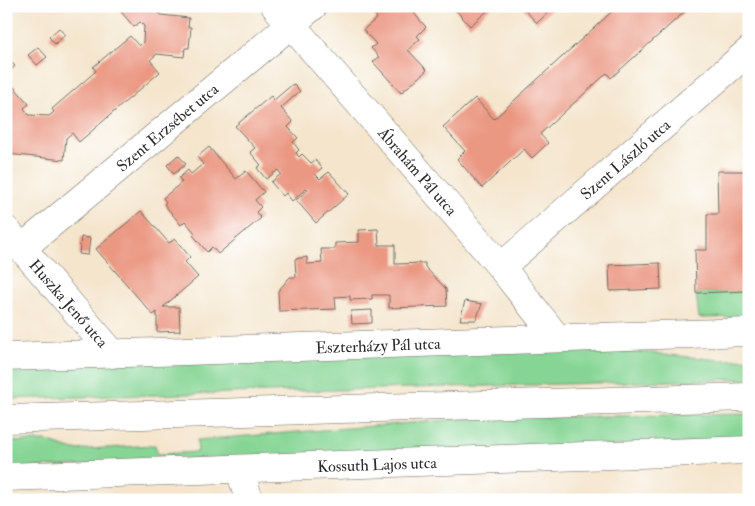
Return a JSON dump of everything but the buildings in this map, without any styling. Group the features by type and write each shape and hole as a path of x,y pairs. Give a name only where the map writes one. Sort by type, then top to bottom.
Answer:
{"street":[{"name":"Szent Erzsébet utca","path":"14,239 283,16 313,6"},
{"name":"Ábrahám Pál utca","path":"283,16 501,267 558,338"},
{"name":"Szent László utca","path":"501,267 749,51"},
{"name":"Huszka Jenő utca","path":"14,239 112,354"},
{"name":"Eszterházy Pál utca","path":"6,357 749,332"},
{"path":"6,419 749,397"},
{"name":"Kossuth Lajos utca","path":"6,477 749,450"},
{"path":"240,468 249,500"}],"green space":[{"path":"749,291 749,317 699,318 696,293"},
{"path":"562,350 641,352 720,360 749,359 749,379 6,399 6,366"},
{"path":"749,414 749,441 6,468 6,442 46,441 74,450 155,445 158,454 198,452 197,440 474,418"}]}
